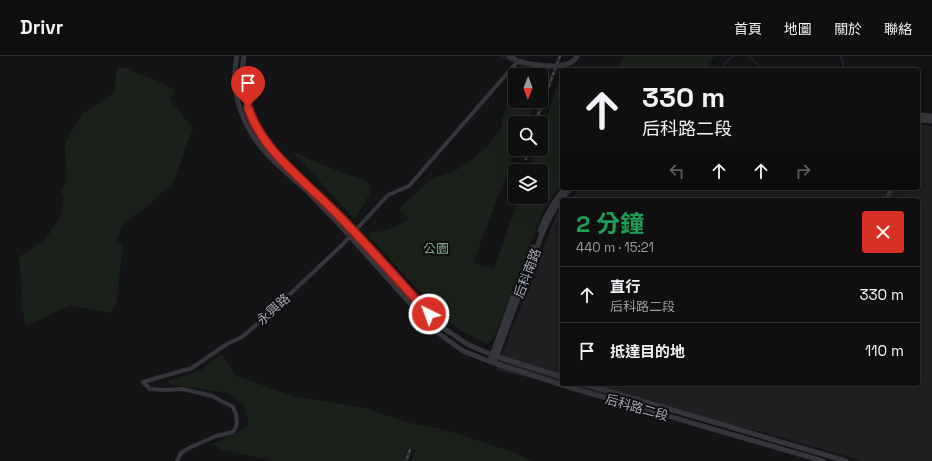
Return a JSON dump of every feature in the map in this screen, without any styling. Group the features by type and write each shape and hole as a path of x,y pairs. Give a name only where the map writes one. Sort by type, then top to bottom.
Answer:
{"street":[{"name":"后科路二段","path":"237,56 235,92 240,111 249,129 268,155 308,192 337,222 434,330 463,351 492,362 560,383"},
{"path":"244,56 242,66 242,83 250,115 273,151 341,217 439,325 467,344 494,356 560,376"},
{"path":"509,56 530,65 543,66 569,64 574,61 577,56"},
{"name":"永興路","path":"177,461 181,452 216,436 233,432 237,424 236,414 233,407 212,396 198,391 150,388 143,382 192,368 227,344 242,337 270,314 342,245 388,195 409,186 518,61"},
{"path":"920,115 932,116"},
{"path":"920,120 932,121"},
{"name":"后科南路","path":"492,362 546,214 564,190"},
{"name":"后科南路","path":"562,198 569,190"},
{"name":"后科南路","path":"516,295 549,217 560,201"},
{"name":"后科路二段","path":"570,386 823,461"},
{"name":"后科路二段","path":"591,386 846,461"},
{"path":"639,407 640,400"},
{"path":"773,447 775,440"}],"shaded area":[{"path":"920,124 932,126 932,461 863,461 765,433 564,386 920,386 920,198 572,198 580,190 920,190"},
{"path":"560,210 560,385 496,370 557,213"}],"green space":[{"path":"625,56 714,56 708,68 619,68 618,66"},
{"path":"117,67 129,68 135,73 153,79 175,90 169,99 193,128 172,185 165,189 148,206 123,223 117,240 123,246 116,305 110,313 70,305 26,325 21,306 22,292 19,257 45,240 61,216 64,200 61,189 67,182 65,143 82,114 114,93"},
{"name":"公園","path":"560,81 560,187 548,204 548,164 531,164 533,156 548,156 547,116"},
{"name":"公園","path":"508,105 508,108 533,108 529,116 508,116 508,156 513,156 510,164 508,164 508,170 473,263 494,269 517,204 548,204 542,213 493,340 489,343 485,343 458,329 442,316 368,235 372,231 392,229 409,219 399,209 431,179 453,172 472,160 489,145 502,127 502,117"},
{"path":"292,151 323,165 368,182 371,191 355,219 302,162"},
{"path":"222,354 236,376 293,396 366,408 406,422 449,431 513,452 533,461 412,461 416,450 409,448 404,461 274,461 219,449 213,444 249,426 244,405 228,393 173,385 166,382 201,370"}],"waterway":[{"path":"502,56 514,62"},
{"path":"721,68 734,56"},
{"path":"749,56 761,68"},
{"path":"840,56 843,61 843,68"},
{"path":"517,63 527,68"}],"railway":[{"path":"538,116 560,56"},
{"path":"406,461 410,450"}],"route":[{"path":"248,107 250,115 257,128 273,151 341,217 429,314"}]}
